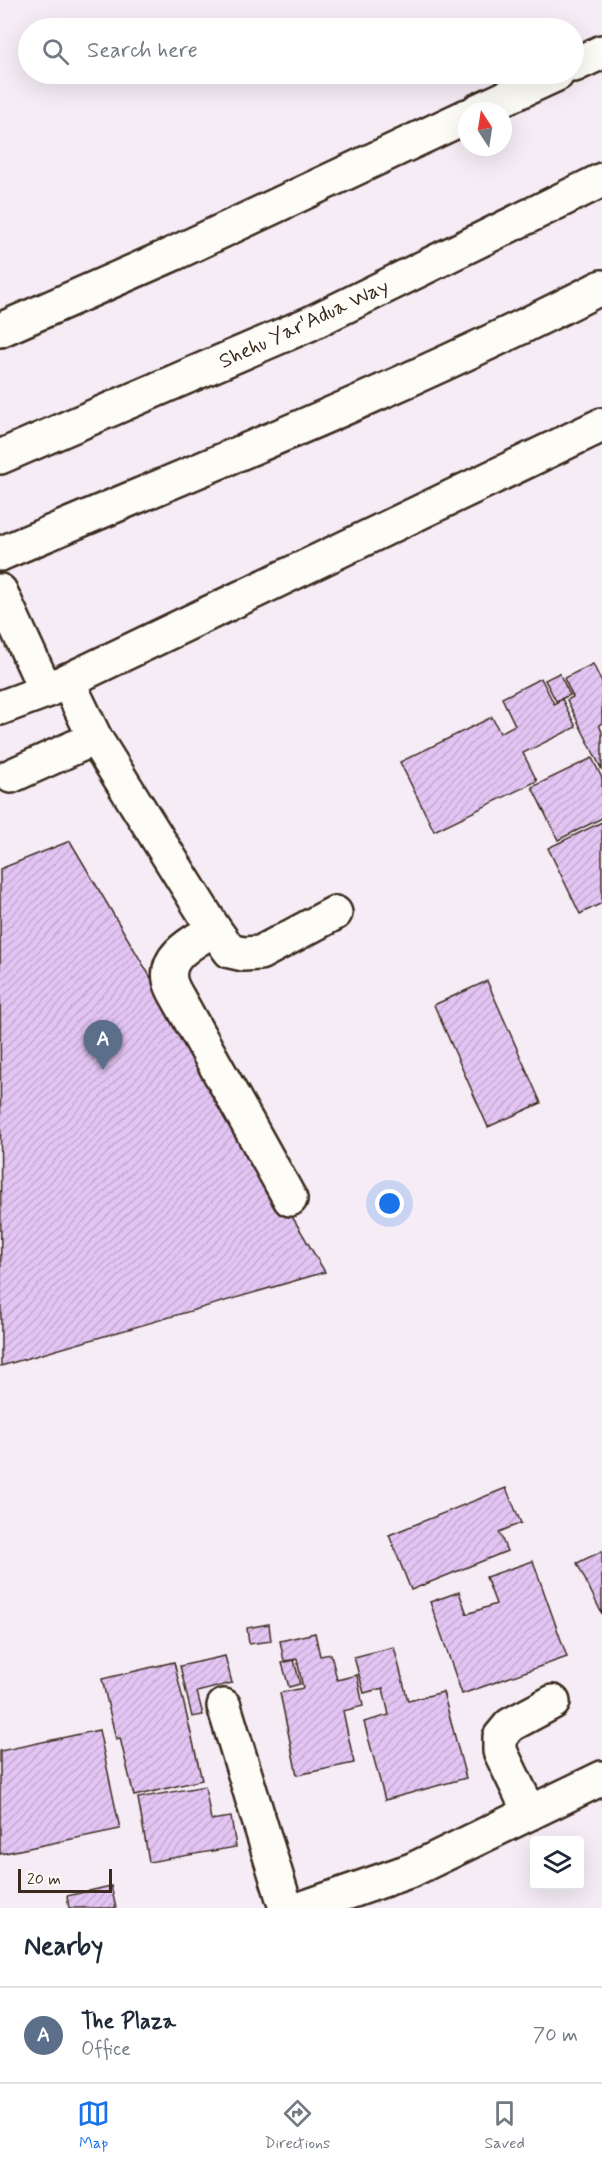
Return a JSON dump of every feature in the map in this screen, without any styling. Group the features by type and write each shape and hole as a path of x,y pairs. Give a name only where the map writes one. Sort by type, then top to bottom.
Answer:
{"main road":[{"path":"584,60 602,52"},
{"path":"496,102 535,84"},
{"path":"0,330 173,254 458,120"},
{"name":"Shehu Yar'Adua Way","path":"0,457 309,324 602,180"},
{"path":"0,554 516,331 602,287"},
{"path":"0,708 56,686 602,425"},
{"path":"0,591 56,686 95,738 230,951 243,954 260,953 335,913"},
{"path":"4,768 95,738"},
{"path":"214,929 180,951 171,965 170,981 177,998 290,1199"},
{"path":"530,1813 500,1751 500,1737 510,1725 554,1702"},
{"path":"224,1706 286,1908"},
{"path":"303,1908 412,1870 602,1778"}],"building":[{"path":"593,664 602,683 602,723 599,725 602,732 602,770 567,700 573,697 564,678"},
{"path":"559,673 570,695 556,701 545,680"},
{"path":"541,678 554,704 562,699 576,727 523,753 537,781 434,831 400,762 492,717 500,733 515,725 502,698"},
{"path":"592,758 602,778 602,818 558,840 532,787"},
{"path":"602,822 602,903 580,914 548,848"},
{"path":"70,841 325,1272 1,1366 0,869"},
{"path":"487,981 541,1103 488,1127 434,1005"},
{"path":"506,1488 521,1523 499,1532 507,1551 411,1590 389,1535"},
{"path":"602,1551 602,1614 577,1563"},
{"path":"533,1561 567,1657 462,1694 430,1602 459,1592 467,1614 496,1604 486,1577"},
{"path":"269,1624 271,1641 249,1644 247,1628"},
{"path":"315,1633 320,1656 331,1654 337,1680 357,1675 363,1706 343,1711 354,1763 297,1775 280,1693 303,1688 297,1659 284,1661 280,1641"},
{"path":"394,1647 408,1701 443,1692 466,1778 385,1800 364,1722 389,1715 383,1688 364,1693 354,1657"},
{"path":"225,1656 232,1683 197,1692 203,1715 192,1717 180,1666"},
{"path":"294,1660 300,1684 289,1687 282,1663"},
{"path":"174,1662 202,1780 134,1796 120,1738 116,1739 102,1679"},
{"path":"99,1730 120,1829 0,1854 0,1751"},
{"path":"205,1786 211,1820 231,1817 236,1847 149,1862 138,1798"},
{"path":"111,1886 116,1908 69,1908 67,1896"}],"place":[{"name":"The Plaza","path":"103,1070"}]}
